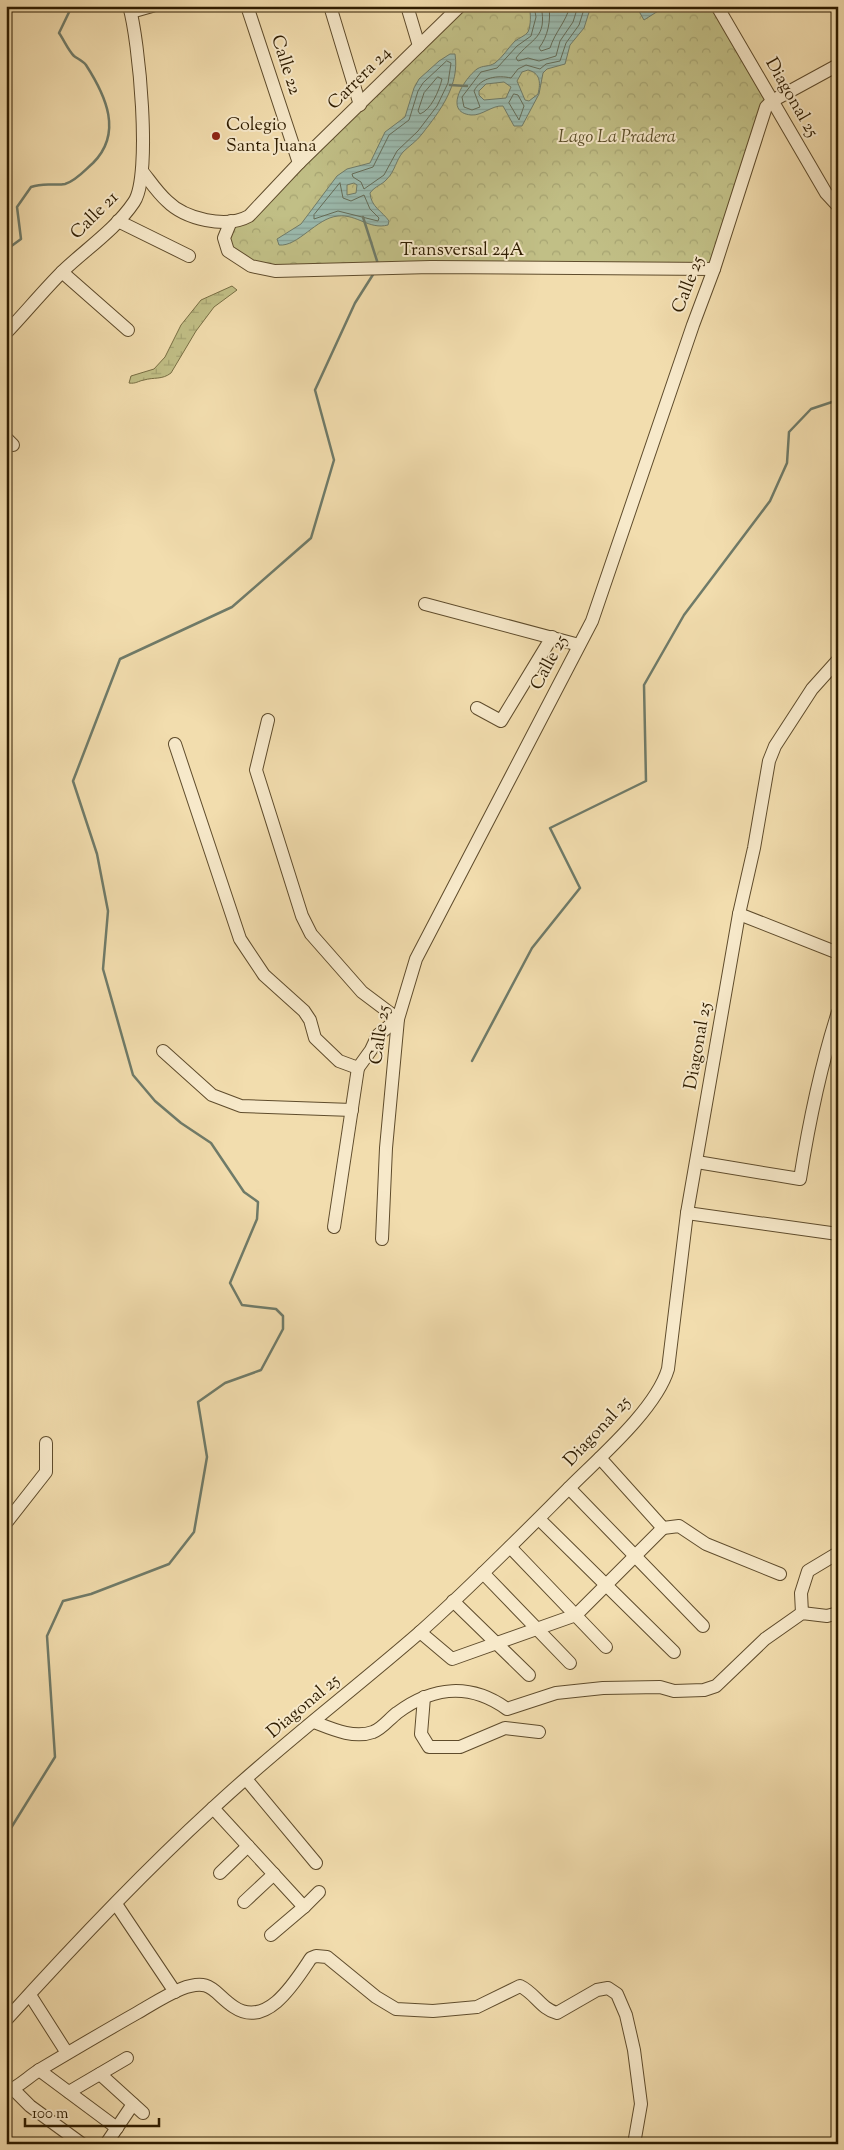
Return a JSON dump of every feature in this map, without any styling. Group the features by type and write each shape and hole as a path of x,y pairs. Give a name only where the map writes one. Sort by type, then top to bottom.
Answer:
{"street":[{"path":"130,9 152,6"},
{"name":"Calle 22","path":"248,6 299,163"},
{"path":"330,6 360,105"},
{"path":"407,6 418,46"},
{"name":"Carrera 24","path":"230,222 242,220 249,216 299,163 460,6"},
{"name":"Diagonal 25","path":"717,6 826,193 838,206"},
{"name":"Calle 21","path":"6,333 62,272 118,221 135,201 142,171 143,109 130,9"},
{"path":"772,101 838,65"},
{"name":"Calle 25","path":"382,1240 386,1148 398,1019 416,959 592,621 692,325 714,269 766,107 772,101"},
{"path":"142,171 168,202 182,212 216,221 230,222"},
{"path":"118,221 189,256"},
{"name":"Transversal 24A","path":"230,222 224,238 228,252 251,266 275,271 431,267 714,269"},
{"path":"62,272 128,330"},
{"path":"425,604 579,645"},
{"path":"477,708 500,721 552,638"},
{"name":"Diagonal 25","path":"6,2020 116,1904 213,1808 420,1632 539,1519 638,1417 664,1382 668,1369 687,1213 739,914 754,848 769,761 775,746 812,689 838,660"},
{"path":"268,720 256,770 302,916 311,934 362,992 398,1019 378,1035 371,1050 358,1068 334,1227"},
{"path":"175,744 240,939 264,975 304,1011 310,1020 316,1038 339,1062 358,1068"},
{"path":"739,914 838,953"},
{"path":"697,1162 800,1180 812,1105 823,1059 838,1012"},
{"path":"163,1051 212,1095 241,1106 352,1110"},
{"path":"687,1213 838,1234"},
{"path":"6,1524 46,1472 46,1442"},
{"path":"600,1458 663,1528"},
{"path":"569,1488 703,1626"},
{"path":"539,1519 674,1652"},
{"path":"420,1632 452,1660 497,1645 576,1614 663,1528 679,1526 706,1544 780,1574"},
{"path":"510,1547 606,1647"},
{"path":"802,1613 801,1593 808,1571 838,1553"},
{"path":"483,1573 570,1662"},
{"path":"453,1601 529,1675"},
{"path":"508,1710 556,1693 603,1688 660,1687 674,1691 704,1690 716,1686 765,1639 802,1613 827,1616 838,1613"},
{"path":"314,1722 356,1735 374,1732 398,1712 424,1697 443,1692 464,1690 497,1702 508,1710"},
{"path":"424,1697 421,1734 429,1747 460,1746 505,1728 539,1732"},
{"path":"505,1728 508,1710"},
{"path":"246,1779 316,1864"},
{"path":"213,1808 304,1907"},
{"path":"220,1872 248,1846"},
{"path":"244,1902 274,1874"},
{"path":"271,1935 319,1892"},
{"path":"116,1904 175,1992"},
{"path":"82,2144 10,2090 67,2053 175,1992 203,1985 213,1988 232,2006 242,2012 259,2012 274,2004 311,1958 316,1956 326,1957 376,1997 396,2009 433,2011 477,2007 520,1986 529,1990 543,2006 557,2013 598,1990 608,1988 617,1994 626,2015 634,2050 641,2104 634,2144"},
{"path":"30,1995 67,2053"},
{"path":"69,2092 127,2058"},
{"path":"39,2070 117,2128"},
{"path":"100,2074 143,2113"},
{"path":"106,2144 133,2104"}],"green space":[{"name":"Lago La Pradera","path":"460,6 717,6 772,101 714,269 275,271 228,251 231,221 242,220"},
{"path":"232,286 237,290 214,307 196,331 171,373 161,378 129,383 131,376 154,369 165,357 181,325 201,300"}],"water":[{"path":"529,6 591,6 584,28 570,45 565,64 547,69 543,73 539,94 522,126 514,126 503,106 475,115 462,113 458,108 457,102 462,87 472,73 477,69 495,63 515,41 528,32 530,23","holes":["528,70 535,73 539,79 538,94 529,101 525,100 517,81 522,72","504,82 511,87 506,98 484,100 479,95 479,91 486,84"]},
{"path":"636,6 666,6 644,20"},
{"path":"450,54 455,54 456,65 452,87 442,107 420,137 403,152 390,176 370,193 372,202 389,221 388,225 369,224 351,217 338,216 322,222 293,242 279,245 277,239 301,224 337,176 347,169 370,163 385,132 405,117 414,88 419,79","holes":["354,183 357,185 356,193 347,195 347,185"]}],"waterway":[{"path":"6,250 21,239 17,207 31,187 65,184 73,180 93,163 102,151 107,139 109,127 108,114 100,89 86,65 72,54 59,33 72,6"},
{"path":"450,85 467,86"},
{"path":"363,217 378,264"},
{"path":"838,247 834,262 838,283"},
{"path":"6,1836 55,1757 47,1636 63,1601 91,1594 169,1564 194,1532 207,1457 198,1402 225,1383 261,1370 283,1329 283,1316 276,1309 242,1305 230,1283 257,1219 258,1202 244,1192 211,1143 181,1123 155,1101 133,1075 103,969 108,911 97,854 73,781 120,659 232,607 311,538 334,460 315,390 355,303 374,273"},
{"path":"472,1061 532,948 580,888 550,828 646,781 644,685 684,615 770,501 787,463 789,432 811,409 838,400"}],"place":[{"name":"Colegio Santa Juana","path":"216,136"}]}
